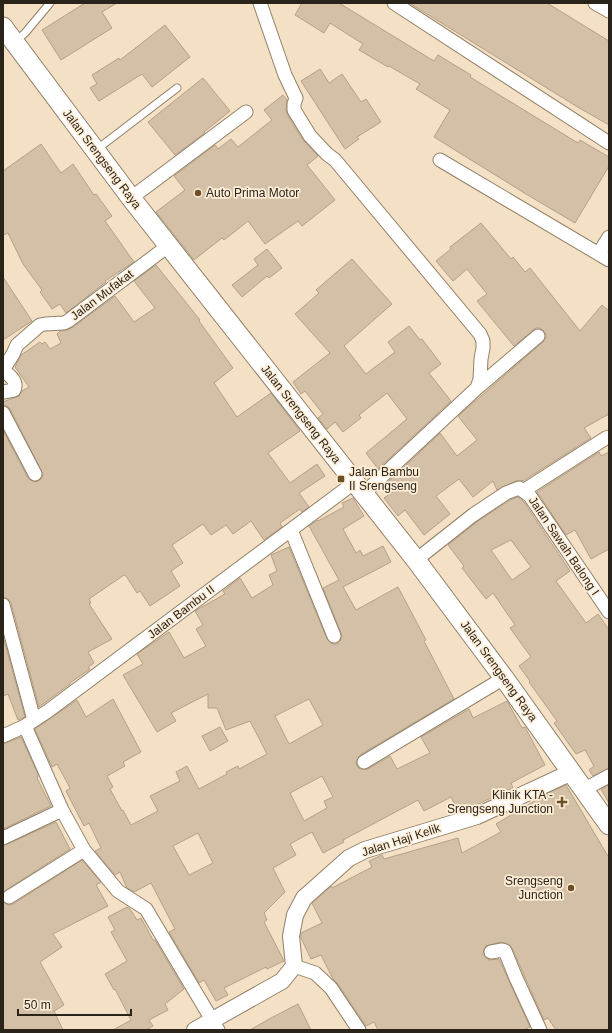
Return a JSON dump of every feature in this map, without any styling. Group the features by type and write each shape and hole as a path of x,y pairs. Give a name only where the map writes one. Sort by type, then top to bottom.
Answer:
{"main road":[{"name":"Jalan Srengseng Raya","path":"3,27 168,246 416,560 504,678 609,825"}],"street":[{"path":"260,3 285,75 296,98 294,110 310,136 327,154 335,160 480,334 483,348 480,379 477,388"},
{"path":"394,3 609,143"},
{"path":"595,3 609,11"},
{"path":"131,198 246,112"},
{"path":"440,160 604,256 609,237"},
{"name":"Jalan Mufakat","path":"3,370 17,345 40,325 64,323 68,321 168,246"},
{"name":"Jalan Bambu II","path":"3,736 30,723 291,530 359,487 538,336"},
{"path":"3,370 15,381 16,385 14,390 3,392"},
{"path":"3,413 35,474"},
{"path":"523,490 609,437"},
{"name":"Jalan Sawah Balong I","path":"416,560 501,496 519,488 530,496 609,612"},
{"path":"291,530 334,636"},
{"path":"3,605 30,723 62,810 84,850 118,891 146,909 215,1025"},
{"path":"364,762 504,678"},
{"name":"Jalan Haji Kelik","path":"294,966 291,936 295,915 304,898 349,858 365,850 477,816 572,772"},
{"path":"585,790 609,776"},
{"path":"3,838 62,810"},
{"path":"9,898 84,850"},
{"path":"491,952 502,950 505,951 540,1030"},
{"path":"195,1030 215,1025 256,996 282,981 294,966 316,973 331,988 359,1030"}],"lane":[{"path":"14,42 25,33 50,3"},
{"path":"95,150 177,88"}],"building":[{"path":"85,3 117,3 102,12 112,28 61,60 42,30"},
{"path":"302,3 339,3 434,61 438,55 471,75 470,77 578,143 580,140 609,157 609,166 575,223 434,137 450,110 416,89 420,84 359,50 363,44 330,23 324,33 295,15"},
{"path":"409,3 547,3 609,41 609,125 576,106"},
{"path":"165,25 190,57 152,87 142,74 99,101 90,88 97,84 92,75 119,58 120,60"},
{"path":"320,69 329,83 342,74 361,102 366,99 381,122 357,137 359,139 345,149 301,81"},
{"path":"203,78 230,111 204,132 205,133 175,155 148,122"},
{"path":"283,95 287,100 287,114 303,140 318,156 307,165 335,200 302,226 298,221 265,244 248,221 224,240 222,238 194,260 156,212 185,190 174,176 215,145 218,149 231,139 238,147 272,120 264,110"},
{"path":"41,144 61,173 73,164 94,195 96,194 112,216 105,221 134,262 105,281 106,282 66,313 60,304 52,309 40,292 42,290 23,264 8,233 3,235 3,171"},
{"path":"481,223 511,259 513,257 525,272 530,268 580,331 602,305 609,311 609,414 584,428 591,438 523,481 516,481 497,490 493,481 473,497 459,479 436,496 450,514 424,535 405,510 398,516 384,498 394,491 387,483 440,433 457,456 477,440 458,416 546,338 544,331 540,328 536,328 514,346 477,301 487,294 467,269 453,281 436,261 451,249 450,247"},
{"path":"267,249 282,268 269,278 267,276 242,297 232,285 258,265 254,259"},
{"path":"352,259 392,304 344,346 366,374 395,352 388,342 409,326 420,340 422,339 441,364 429,373 451,401 378,469 366,453 407,419 387,393 359,415 361,418 343,432 335,422 327,429 318,418 323,414 305,391 301,394 293,382 330,353 295,314 319,293 316,290"},
{"path":"156,265 200,320 199,321 233,368 214,383 237,417 271,393 300,431 268,453 290,483 317,464 325,476 299,493 309,507 302,512 300,509 280,523 282,527 264,540 251,521 233,534 226,525 211,535 203,524 172,545 183,563 171,571 180,586 150,606 140,591 137,593 124,575 89,599 91,603 89,604 112,639 88,652 94,663 88,667 90,669 39,707 11,603 8,599 3,597 3,430 28,478 34,482 38,481 42,478 43,474 10,409 3,405 3,402 19,396 22,391 29,387 15,367 21,355 40,342 42,344 45,342 50,349 61,343 57,334 60,331 73,327 115,296 134,322 155,308 134,281"},
{"path":"3,277 32,321 3,340"},
{"path":"599,452 601,456 609,452 609,549 591,559 575,530 566,535 537,492"},
{"path":"518,497 524,502 570,571 556,581 586,623 598,614 609,630 609,768 593,776 589,770 594,766 585,750 576,754 554,723 557,721 519,666 531,657 510,628 515,625 493,593 486,599 462,568 464,566 448,545 478,521 510,500","holes":["511,540 531,567 512,580 491,550"]},
{"path":"353,498 364,516 343,529 356,553 360,550 363,556 383,546 391,562 343,587 356,610 398,587 426,640 424,641 454,699 360,755 356,762 357,766 360,769 368,769 390,756 397,769 430,753 421,737 469,709 473,718 507,701 522,728 525,727 545,765 511,783 513,788 459,812 451,797 424,811 418,800 343,840 344,842 323,853 312,832 290,844 296,855 273,868 285,892 264,913 267,920 264,922 284,961 267,969 266,967 224,988 228,995 216,1001 204,980 199,983 169,932 175,929 151,883 134,892 127,888 120,872 115,875 95,851 101,848 89,823 84,826 66,791 70,788 57,764 52,767 35,729 77,700 86,717 113,699 141,752 123,762 125,766 107,776 113,787 110,789 131,825 158,811 150,796 180,781 176,772 187,766 199,789 227,774 226,772 238,766 239,769 267,754 250,721 226,730 217,708 208,708 208,694 171,713 176,721 157,732 123,675 143,664 137,654 169,632 184,658 206,646 196,629 203,625 195,611 225,594 223,591 240,578 252,598 273,585 269,575 277,571 271,555 289,547 327,639 333,644 337,644 342,637 341,633 323,588 339,580 309,526 344,507 342,503","holes":["309,699 323,725 289,744 275,716","322,776 333,797 324,801 327,808 304,821 290,793","198,833 213,863 189,875 173,846"]},
{"path":"3,636 25,717 18,720 8,694 3,696"},
{"path":"220,727 228,741 210,751 202,736"},
{"path":"21,737 38,774 37,778 51,806 3,829 3,744"},
{"path":"566,785 609,858 609,1030 556,1030 548,1018 544,1020 512,948 508,944 501,942 486,946 483,954 489,960 499,959 530,1027 524,1030 378,1030 374,1022 366,1026 338,984 333,979 321,955 311,959 301,938 301,933 322,923 312,903 331,886 332,888 372,867 369,861 382,855 384,859 458,838 462,853 501,832 496,824 548,793"},
{"path":"609,785 609,803 601,789"},
{"path":"56,822 70,849 3,892 3,846"},
{"path":"82,860 101,882 96,885 108,906 53,934 62,947 40,962 64,1005 54,1011 63,1030 3,1030 3,902 9,905 13,904"},
{"path":"127,907 137,920 141,918 184,989 165,1004 168,1010 149,1020 153,1026 146,1030 113,1030 131,1020 115,989 114,990 105,974 127,961 111,932 115,930 108,917"},
{"path":"298,1004 311,1030 250,1030 271,1018"}],"place":[{"name":"Auto Prima Motor","path":"198,193"},
{"name":"Jalan Bambu II Srengseng","path":"341,479"},
{"name":"Klinik KTA - Srengseng Junction","path":"562,802"},
{"name":"Srengseng Junction","path":"571,888"}]}
